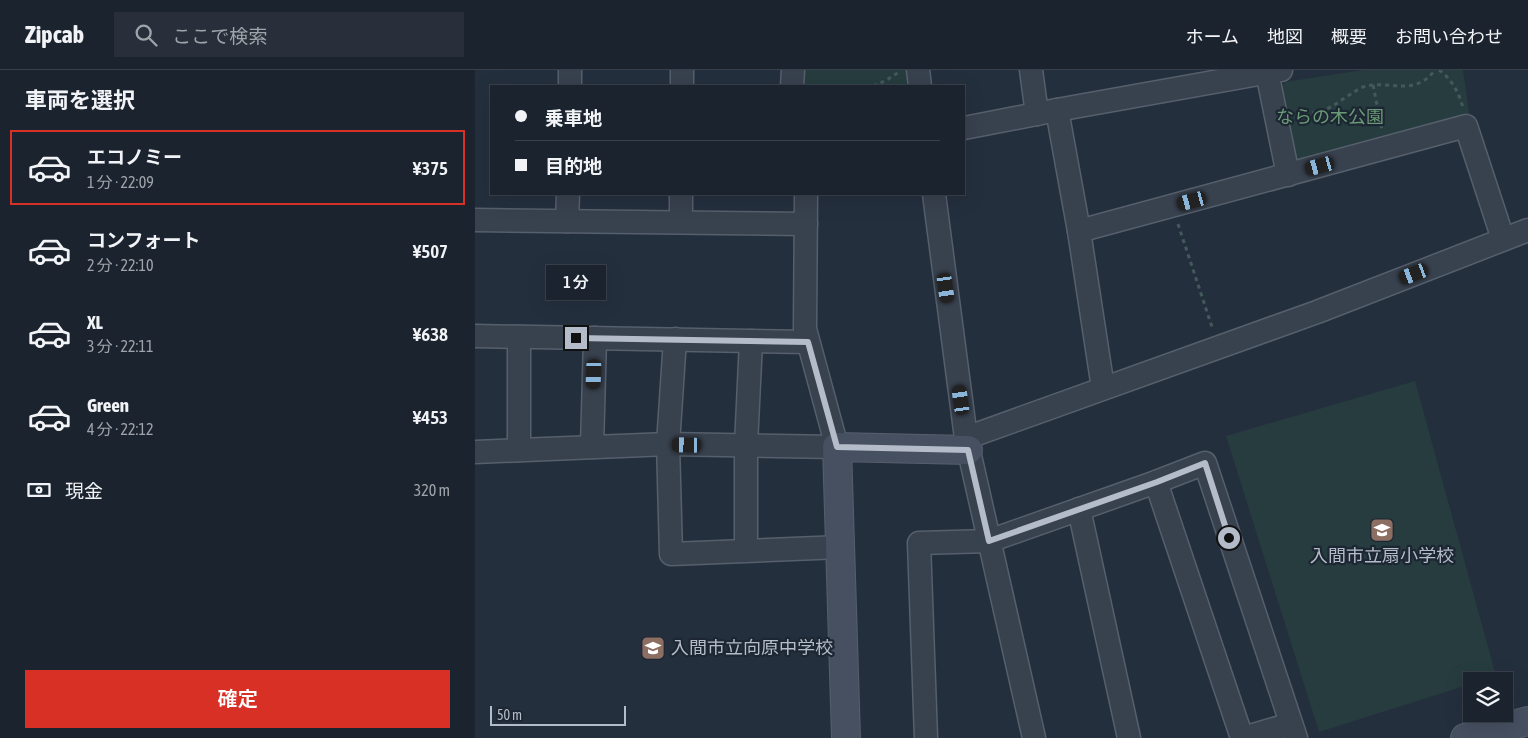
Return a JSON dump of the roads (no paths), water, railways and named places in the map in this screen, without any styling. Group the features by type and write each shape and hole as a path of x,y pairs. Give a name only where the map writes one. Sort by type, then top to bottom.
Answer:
{"street":[{"path":"570,70 570,85"},
{"path":"682,70 682,85"},
{"path":"793,70 793,85"},
{"path":"918,70 920,85"},
{"path":"1031,70 1047,112 1079,232 1103,388"},
{"path":"965,128 1274,71 1275,114 1288,174"},
{"path":"1079,232 1466,126 1503,240"},
{"path":"567,221 568,195"},
{"path":"681,195 681,222"},
{"path":"806,195 805,329 837,447 847,738"},
{"path":"934,195 967,444 1034,738"},
{"path":"475,220 806,224"},
{"path":"475,452 668,444 837,447 967,444 1103,388 1317,312 1528,230"},
{"path":"475,336 808,342"},
{"path":"519,336 519,450"},
{"path":"592,448 595,338"},
{"path":"675,339 668,444 671,554 841,547"},
{"path":"746,550 746,445 751,341"},
{"path":"926,738 919,543 989,541 1157,482 1205,463 1293,731 1242,738 1157,482"},
{"path":"1079,509 1129,738"},
{"path":"1465,738 1528,721"}],"place":[{"name":"入間市立扇小学校","path":"1382,530"},
{"name":"入間市立向原中学校","path":"653,648"}],"park label":[{"name":"ならの木公園","path":"1330,117"}]}
